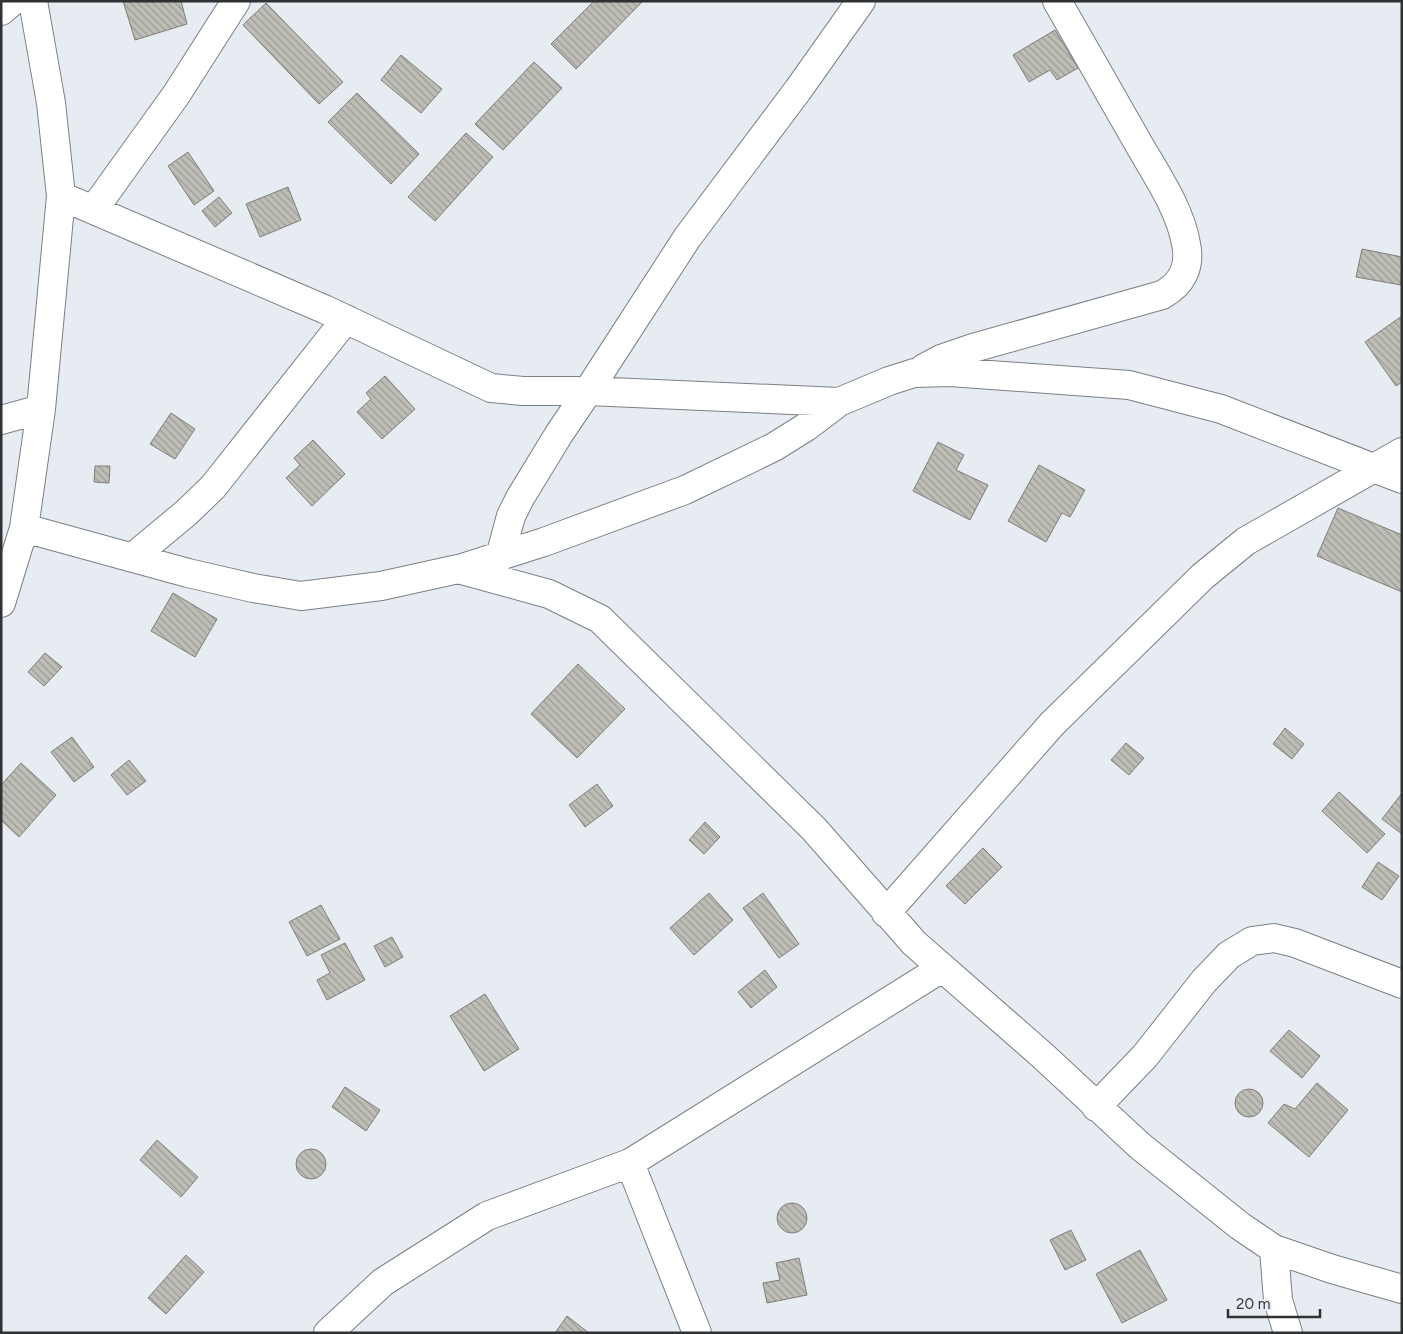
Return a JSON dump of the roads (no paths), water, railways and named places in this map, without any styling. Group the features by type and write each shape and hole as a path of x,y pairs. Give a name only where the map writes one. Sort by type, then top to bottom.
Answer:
{"street":[{"path":"1,11 13,1"},
{"path":"1,603 24,528 41,408 61,196 50,103 33,1"},
{"path":"94,209 176,95 236,1"},
{"path":"500,557 511,516 520,498 687,238 798,90 861,1"},
{"path":"24,528 253,588 300,596 381,586 458,569 500,557 685,490 774,447 806,427 839,402 889,381 914,373 941,359 973,348 1162,295 1175,288 1182,278 1186,266 1187,246 1180,223 1160,181 1057,1"},
{"path":"61,196 346,319 491,388 523,392 588,391 839,402"},
{"path":"133,557 214,487 346,319"},
{"path":"914,373 950,372 1129,385 1221,409 1402,479"},
{"path":"1,420 41,408"},
{"path":"886,913 1052,724 1203,576 1246,541 1402,452"},
{"path":"458,569 550,594 600,619 814,830 914,943 1096,1107 1240,1226 1274,1249 1332,1269 1402,1288"},
{"path":"1096,1107 1146,1056 1204,981 1229,955 1252,941 1274,938 1295,943 1402,984"},
{"path":"328,1333 383,1282 487,1216 630,1163 942,968"},
{"path":"630,1163 697,1333"},
{"path":"1274,1249 1278,1300 1288,1333"}]}
